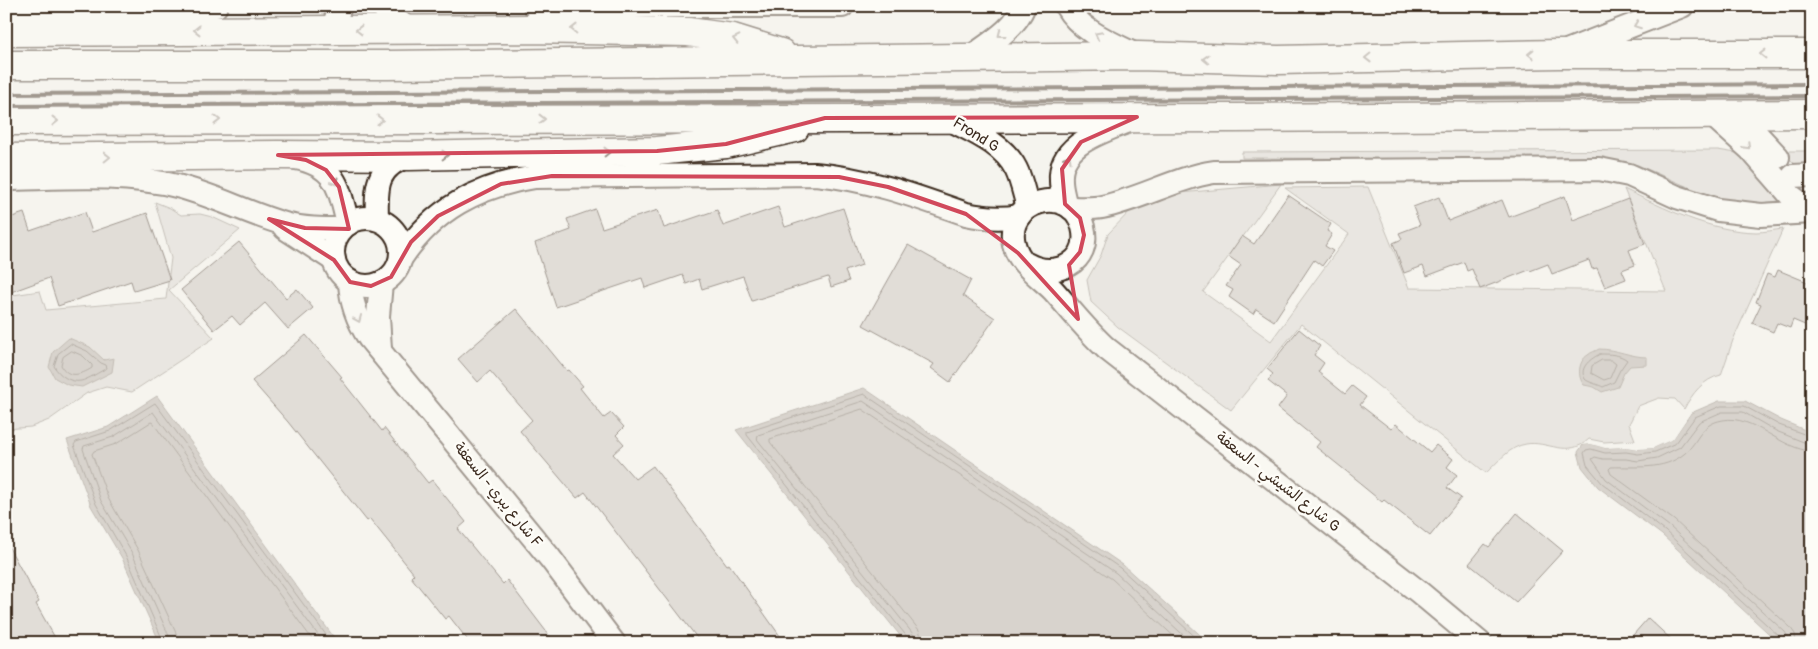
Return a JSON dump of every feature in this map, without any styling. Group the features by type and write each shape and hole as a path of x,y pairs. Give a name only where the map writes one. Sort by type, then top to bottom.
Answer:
{"main road":[{"path":"6,32 335,18 413,30 528,29 688,32 733,38 778,51 799,60"},
{"path":"6,65 388,65 1138,56 1268,60 1558,54 1812,54"},
{"path":"6,121 1233,118 1812,114"},
{"path":"6,158 278,155 409,156 691,149 759,138 826,118"}],"street":[{"path":"6,11 185,11 216,6"},
{"path":"382,6 401,24 413,30"},
{"path":"535,6 842,6"},
{"path":"971,58 1012,26 1020,17 1024,6"},
{"path":"1066,6 1071,15 1080,24 1138,56"},
{"path":"1558,54 1622,31 1682,6"},
{"path":"1711,114 1750,149 1790,196 1812,211"},
{"path":"1738,114 1766,143 1802,175 1805,193 1812,211"},
{"path":"1137,117 1091,137 1072,150 1062,169 1060,180 1068,206 1080,218 1083,226 1083,244 1080,252 1069,265 1052,271 1034,268 1022,259 1014,244 1013,234 1015,224 1024,211 1037,202 1046,200 1056,201 1068,206 1100,207 1178,180 1214,172 1599,170 1629,175 1677,197 1718,210 1761,215 1812,211"},
{"name":"Frond G","path":"947,118 999,148 1008,157 1020,178 1024,211"},
{"path":"278,155 306,160 326,170 334,178 339,187 345,226 334,243 334,260 341,274 350,282 371,286 391,277 401,258 402,249 399,240 383,222 376,192 381,176 393,163 409,156"},
{"path":"6,179 116,178 159,182 180,187 269,219 305,228 345,226 367,218 383,222 422,218 501,184 535,178 814,174 839,176 888,187 966,214 993,218 1024,211"},
{"path":"1083,244 1105,220 1142,194"},
{"path":"401,258 424,228 454,205"},
{"name":"شارع الشيشي - السعفة G","path":"966,214 993,232 1022,259 1107,349 1419,592 1480,643"},
{"path":"269,219 302,238 334,260"},
{"name":"شارع الشيشي - السعفة G","path":"1069,265 1070,292 1078,319"},
{"name":"شارع يبري - السعفة F","path":"350,282 351,297 360,326 550,558 614,643"},
{"path":"380,349 378,316 381,283"}],"highlighted area":[{"path":"1137,117 1081,142 1062,169 1065,204 1080,218 1084,235 1080,252 1069,265 1078,319 1018,253 966,214 888,187 839,177 552,176 501,184 438,216 411,242 391,277 371,286 350,282 334,260 269,219 305,228 349,229 339,187 326,170 306,160 278,155 657,151 726,144 825,118"}],"shaded area":[{"path":"1718,150 1736,153 1751,163 1779,201 1743,205 1711,197 1638,165 1608,159 1242,158 1242,152"},
{"path":"1781,151 1812,151 1812,164 1795,164"},
{"path":"1281,184 1203,292 1271,341 1349,234 1285,188 1368,187 1409,288 1666,291 1624,189 1688,218 1721,228 1756,232 1783,229 1733,340 1721,375 1703,384 1684,409 1675,399 1659,398 1638,406 1629,424 1635,440 1604,442 1589,439 1573,448 1558,448 1534,443 1520,445 1509,451 1486,473 1301,324 1231,410 1118,327 1091,302 1087,280 1101,255 1108,234 1131,210 1169,194"},
{"path":"155,202 181,215 200,214 212,217 240,230 169,290 214,338 132,392 106,387 87,393 49,420 31,427 6,429 6,296 40,291 46,310 166,299 171,258"}],"water":[{"path":"69,338 90,347 104,360 114,358 112,372 82,387 68,385 55,378 49,367 53,352"},
{"path":"1599,349 1647,357 1647,365 1630,366 1624,373 1618,387 1602,392 1594,387 1584,385 1580,378 1580,365 1582,361"},
{"path":"864,388 1123,565 1209,643 906,643 736,430"},
{"path":"157,396 338,643 160,643 122,558 91,506 67,440 108,427"},
{"path":"1719,401 1745,401 1781,420 1812,433 1812,643 1779,643 1662,535 1598,487 1582,467 1578,452 1583,445 1591,444 1605,448 1653,448 1673,439 1691,413"}],"pier":[{"path":"1693,409 1673,439 1653,448 1605,448 1591,444 1583,445 1585,442 1591,442 1605,446 1626,445 1638,447 1652,445 1671,437 1689,411"}],"building":[{"path":"1288,195 1331,224 1327,231 1332,234 1325,246 1333,251 1322,266 1314,260 1274,321 1256,309 1253,314 1229,297 1233,290 1226,286 1241,265 1228,256 1242,236 1254,244"},
{"path":"1565,196 1573,220 1628,199 1645,244 1629,250 1635,265 1622,270 1626,279 1605,287 1597,268 1592,269 1589,260 1552,274 1548,264 1480,289 1472,269 1467,271 1464,262 1427,276 1423,266 1404,273 1393,243 1402,239 1399,233 1420,225 1413,207 1439,197 1448,221 1502,200 1509,217"},
{"path":"778,207 785,227 843,208 862,265 845,271 849,281 831,287 828,277 752,301 743,276 702,289 699,279 686,284 683,275 645,288 642,278 556,307 535,243 571,230 567,219 595,209 602,228 658,210 664,228 717,210 723,226"},
{"path":"85,212 92,232 147,213 170,280 134,291 131,281 58,306 49,278 11,292 6,277 6,219 24,213 30,231"},
{"path":"239,242 286,298 297,289 313,308 288,329 265,303 240,325 232,316 214,330 181,290"},
{"path":"908,245 971,280 963,296 995,318 950,382 931,368 934,364 863,325"},
{"path":"1778,270 1812,284 1812,328 1793,320 1790,328 1777,323 1773,332 1752,323 1761,304 1756,302 1767,274 1775,277"},
{"path":"516,309 567,371 569,370 583,386 580,388 604,418 611,413 624,427 616,435 624,444 613,454 635,479 653,466 727,565 729,564 785,643 701,643 585,492 577,498 520,431 532,420 490,371 478,382 458,359"},
{"path":"1299,329 1320,346 1314,355 1324,363 1318,372 1345,394 1352,386 1366,397 1360,405 1391,429 1396,424 1430,452 1436,445 1453,459 1447,467 1457,475 1447,488 1461,498 1430,536 1384,500 1382,502 1316,447 1320,442 1278,408 1287,396 1268,381 1273,374 1267,369"},
{"path":"306,335 342,377 340,378 382,431 384,428 428,483 432,480 466,522 458,529 503,584 507,580 555,643 470,643 449,616 445,619 411,577 414,574 370,519 367,521 288,422 252,381"},
{"path":"1517,513 1563,551 1516,602 1469,564 1485,544 1489,547"},
{"path":"6,542 39,602 36,604 58,643 6,643"},
{"path":"1648,618 1675,643 1626,643"}],"railway":[{"path":"6,94 1812,84"},
{"path":"6,106 1812,96"}]}
